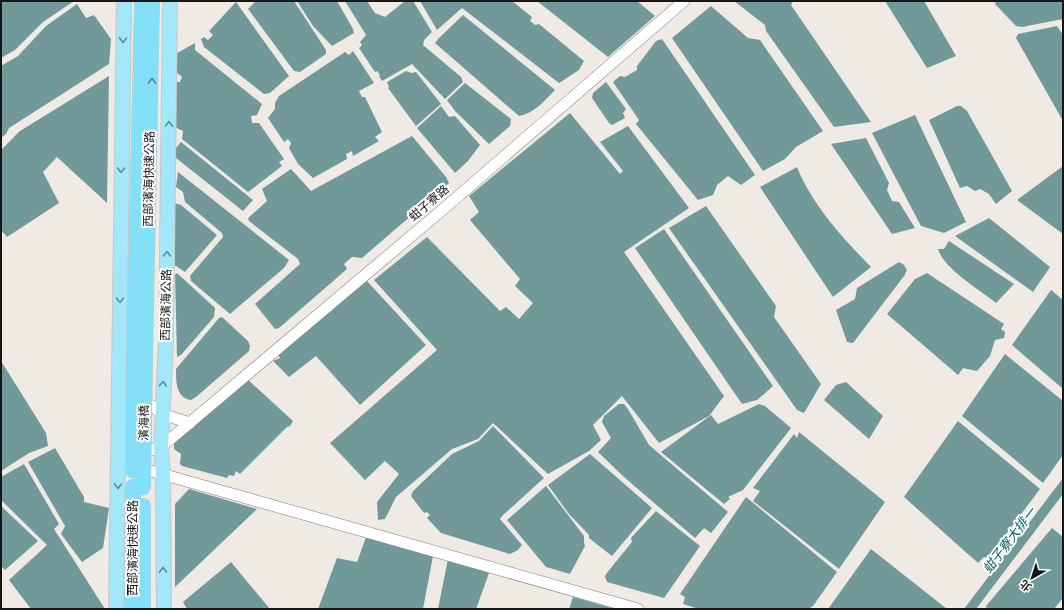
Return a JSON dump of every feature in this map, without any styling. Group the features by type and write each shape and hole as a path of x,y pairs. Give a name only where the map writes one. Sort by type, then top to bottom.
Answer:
{"highway":[{"name":"西部濱海快速公路","path":"140,358 142,1"},
{"name":"西部濱海快速公路","path":"140,358 152,1"},
{"name":"濱海橋","path":"138,487 140,358"},
{"name":"西部濱海快速公路","path":"132,609 138,487"},
{"name":"西部濱海快速公路","path":"138,487 143,609"}],"main road":[{"path":"116,609 124,1"},
{"name":"西部濱海公路","path":"164,609 163,474 161,447 166,341 170,1"}],"street":[{"name":"蚶子寮路","path":"161,447 441,211 684,1"},
{"path":"118,389 154,407 162,414 190,423"},
{"path":"118,434 139,417 162,414"},
{"path":"118,461 161,447"},
{"path":"118,461 638,609"}],"water":[{"path":"1,1 74,1 43,22 15,50 1,58"},
{"path":"256,1 294,1 326,50 326,54 300,72 294,71 248,9"},
{"path":"297,1 337,1 354,33 332,46 313,26"},
{"path":"345,1 367,1 375,13 385,17 405,1 413,1 432,32 424,40 423,45 461,77 463,82 445,99 412,64 382,81 379,76 380,75 377,71 375,72 359,48 362,45 360,42 366,35"},
{"path":"420,1 512,1 532,17 530,21 535,25 539,24 584,61 579,70 559,83 462,8 437,30"},
{"path":"537,1 637,1 655,16 608,57"},
{"path":"734,1 793,1 791,5 871,122 834,127 766,31 765,25"},
{"path":"885,1 924,1 956,56 927,68"},
{"path":"996,1 1063,1 1063,19 1022,27 1016,26 995,4"},
{"path":"236,2 289,76 270,93 264,94 204,47 201,39 204,37 208,40 213,35 209,31"},
{"path":"77,4 86,18 94,15 111,39 109,64 9,128 6,134 1,138 1,66 18,56 46,26"},
{"path":"711,6 748,38 760,40 823,131 796,147 785,159 763,171 672,38"},
{"path":"463,15 555,90 535,109 519,116 435,43"},
{"path":"1057,26 1063,35 1063,121 1016,38 1018,34"},
{"path":"662,39 755,175 741,185 728,176 717,185 713,195 698,200 636,124 639,120 613,82 620,76 625,77 637,70 637,66 656,41"},
{"path":"195,43 195,50 262,104 257,115 251,116 252,123 259,123 284,159 279,162 282,166 248,192 182,139 183,131 172,126 175,82 180,82 182,77 175,71 172,56"},
{"path":"353,51 374,83 359,91 362,97 365,97 382,132 375,137 379,141 353,156 352,151 346,154 347,159 313,178 298,164 289,148 291,143 288,139 284,142 268,118 275,109 275,103 279,96 345,52 349,55"},
{"path":"406,71 412,73 416,72 441,104 416,126 388,88 387,82"},
{"path":"109,76 107,203 57,157 43,172 59,203 7,237 1,230 1,150 20,131"},
{"path":"606,82 626,109 623,113 625,118 612,125 609,123 592,98 593,93"},
{"path":"465,83 511,119 510,126 489,144 455,111 447,100"},
{"path":"441,106 449,117 455,116 480,145 468,161 455,173 417,128"},
{"path":"957,106 961,106 967,111 1012,191 996,204 989,194 980,189 975,191 967,186 960,188 929,120"},
{"path":"570,113 620,174 623,171 600,142 628,126 689,208 624,252 724,396 709,416 659,443 622,396 593,425 601,440 589,451 548,474 493,423 478,439 452,449 396,497 385,519 378,520 377,502 399,474 385,461 365,480 330,443 437,350 374,280 427,237 500,311 506,307 519,319 533,303 515,286 520,279 470,220 479,212 469,196"},
{"path":"915,115 966,222 944,233 921,226 872,133"},
{"path":"412,136 446,177 449,183 362,258 352,257 344,264 347,269 279,328 275,329 255,304 300,264 298,259 249,221 248,218 267,201 262,189 291,169 311,191"},
{"path":"866,138 889,183 887,190 892,201 899,202 915,228 892,234 831,144"},
{"path":"181,142 253,200 243,211 176,158 175,149"},
{"path":"1063,166 1063,234 1017,200"},
{"path":"797,167 803,181 820,208 839,233 871,267 833,297 760,187"},
{"path":"178,172 289,260 284,268 230,314 191,281 190,276 223,237 222,233 185,202 183,192 176,187"},
{"path":"174,203 181,205 217,235 185,272 173,264"},
{"path":"706,206 776,306 774,317 821,384 804,413 797,410 669,228"},
{"path":"989,218 1050,267 1033,292 955,236"},
{"path":"664,229 773,386 757,400 742,404 635,248"},
{"path":"949,241 1014,284 996,303 947,264 938,249 944,249"},
{"path":"899,262 904,265 907,270 904,276 853,343 847,342 836,310 855,299 857,288"},
{"path":"177,273 215,308 214,317 181,355 177,357 175,275"},
{"path":"927,273 1004,324 1001,329 1005,332 1004,338 995,340 990,356 977,371 963,368 958,375 887,314 915,279"},
{"path":"366,280 426,345 360,405 316,356 289,377 273,361 280,358 277,353"},
{"path":"1051,290 1063,300 1063,389 1012,345"},
{"path":"222,317 248,341 250,346 249,351 196,397 191,400 186,399 182,396 178,389 176,369 219,318"},
{"path":"1005,354 1063,401 1063,455 1043,483 962,416"},
{"path":"1,361 46,433 48,446 29,453 1,471"},
{"path":"246,378 293,421 290,426 287,427 240,474 236,471 234,476 229,475 227,478 182,466 180,464 181,454 174,449 174,443"},
{"path":"846,382 883,416 869,439 824,400 836,385"},
{"path":"619,404 624,404 628,409 649,445 728,512 711,533 704,528 695,538 624,477 598,452 611,438 602,422 604,416"},
{"path":"759,404 765,406 791,428 743,490 728,497 730,499 724,504 661,452 711,415 718,424"},
{"path":"958,421 1040,489 988,558 984,557 978,563 904,497"},
{"path":"493,426 544,478 500,519 522,545 518,550 510,554 441,533 427,518 430,515 427,512 424,513 411,496 413,491 452,454 479,441"},
{"path":"799,432 885,502 839,569 753,501 760,491 753,488 794,434 797,438"},
{"path":"55,448 84,497 84,502 109,508 103,548 82,562 61,534 65,526 28,462"},
{"path":"590,454 652,508 612,556 589,538 589,535 569,514 548,485"},
{"path":"24,464 59,524 54,529 105,609 31,609 9,580 47,545 1,500 1,477"},
{"path":"1063,478 1063,494 976,609 964,609"},
{"path":"546,486 584,536 585,546 570,574 546,567 507,520"},
{"path":"189,489 257,509 175,587 175,504"},
{"path":"746,497 837,572 813,606 808,609 699,609 683,604 685,597 680,594"},
{"path":"1,506 38,541 5,570 1,566"},
{"path":"656,511 700,546 664,598 607,582 605,577 632,542 631,538"},
{"path":"1052,528 1063,537 1063,598 1054,609 987,609 986,606"},
{"path":"368,532 433,556 423,609 318,609 337,558 357,562"},
{"path":"871,549 947,609 828,609"},
{"path":"448,559 489,573 476,609 438,609"},
{"path":"231,562 270,609 187,609 183,602"},
{"path":"573,597 615,609 569,609"}],"water label":[{"name":"蚶子寮大排一","path":"1009,540"}]}
